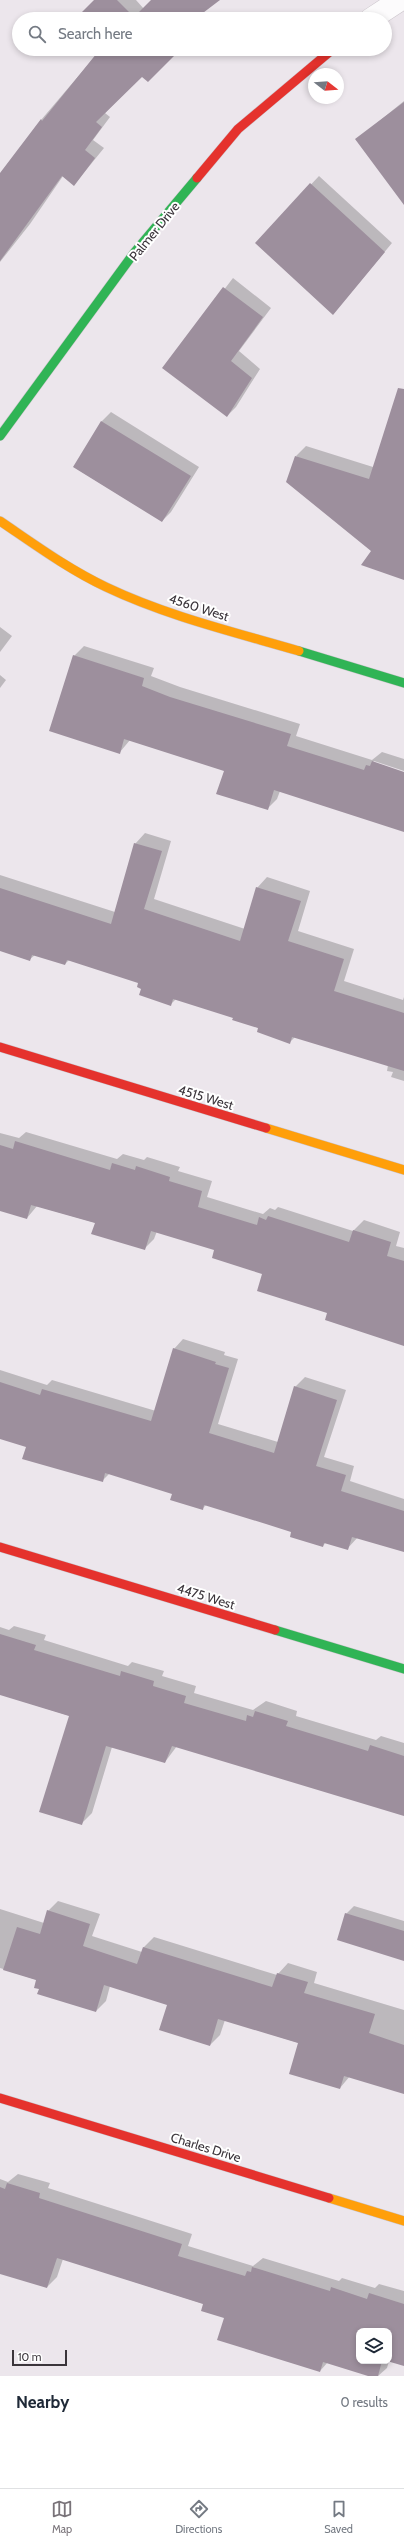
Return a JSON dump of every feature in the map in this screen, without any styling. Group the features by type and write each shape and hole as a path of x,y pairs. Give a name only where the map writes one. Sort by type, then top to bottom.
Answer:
{"street":[{"path":"382,12 400,0"},
{"name":"Palmer Drive","path":"0,436 134,253 238,129 325,56"},
{"name":"4560 West","path":"0,522 60,562 106,587 191,619 404,683"},
{"name":"4515 West","path":"0,1047 404,1170"},
{"name":"4475 West","path":"0,1547 404,1669"},
{"name":"Charles Drive","path":"0,2098 404,2221"}],"building":[{"path":"94,0 117,0 129,12 82,12"},
{"path":"151,0 220,0 204,12 139,12"},
{"path":"95,56 174,56 148,82 142,77 96,122 102,127 85,150 95,158 74,186 62,176 0,261 0,173 41,119 42,121"},
{"path":"404,102 404,205 355,139"},
{"path":"310,183 385,252 333,315 255,243"},
{"path":"223,287 263,317 231,361 252,378 227,417 162,368"},
{"path":"398,388 404,389 404,580 361,565 371,551 286,482 295,456 369,479"},
{"path":"101,421 191,476 162,522 73,467"},
{"path":"73,655 144,678 142,686 170,697 291,734 287,746 364,770 366,765 370,766 372,761 404,772 404,832 274,790 268,810 216,794 224,771 124,739 120,754 49,731"},
{"path":"134,843 162,851 144,909 240,941 256,887 301,901 288,941 344,959 334,991 404,1013 404,1071 292,1037 290,1044 257,1032 258,1028 232,1020 233,1018 173,999 171,1006 139,995 141,989 137,987 138,983 67,960 65,965 32,955 30,961 0,951 0,888 111,924"},
{"path":"15,1141 110,1170 112,1163 135,1170 136,1166 170,1177 169,1181 202,1191 198,1207 257,1225 259,1217 266,1220 268,1216 349,1242 353,1230 391,1242 387,1256 404,1261 404,1346 325,1320 327,1313 257,1291 262,1274 212,1258 214,1250 151,1231 145,1250 91,1234 95,1223 31,1205 27,1219 0,1211 0,1145 13,1149"},
{"path":"173,1348 216,1362 215,1364 229,1368 209,1433 274,1453 294,1386 337,1400 316,1466 346,1475 341,1491 404,1511 404,1552 352,1537 348,1550 324,1543 323,1547 290,1537 291,1532 266,1524 204,1505 203,1510 170,1500 172,1494 105,1473 103,1482 22,1459 26,1447 0,1439 0,1382 40,1395 42,1389 151,1421"},
{"path":"0,1634 36,1645 34,1650 120,1676 121,1671 154,1681 153,1686 186,1696 184,1703 246,1721 247,1715 253,1717 255,1711 288,1721 286,1726 368,1751 370,1745 404,1756 404,1816 172,1746 165,1763 106,1746 82,1825 39,1812 69,1716 0,1695"},
{"path":"47,1910 90,1924 83,1946 137,1964 143,1947 272,1987 277,1973 308,1982 304,1993 375,2014 369,2033 404,2045 404,2094 344,2076 340,2089 289,2074 298,2043 218,2019 210,2046 159,2030 167,2005 104,1985 96,2012 37,1994 39,1989 34,1988 36,1980 3,1970 17,1927 40,1934"},
{"path":"345,1913 404,1931 404,1961 337,1940"},
{"path":"7,2183 40,2193 39,2198 182,2244 178,2256 245,2276 247,2271 251,2272 252,2267 330,2291 331,2287 367,2299 369,2293 404,2304 404,2366 392,2362 392,2328 356,2328 356,2364 381,2364 378,2376 368,2376 323,2362 320,2372 217,2340 224,2318 201,2311 203,2304 57,2258 47,2288 0,2274 0,2187 5,2189"}],"traffic: fast":[{"path":"0,436 134,253 197,178"},
{"path":"299,651 404,683"},
{"path":"275,1630 404,1669"}],"traffic: slow":[{"path":"0,521 52,556 106,587 153,607 201,623 299,651"},
{"path":"266,1128 404,1170"},
{"path":"329,2198 404,2221"}],"traffic: jam":[{"path":"197,178 238,129 325,56"},
{"path":"0,1047 266,1128"},
{"path":"0,1547 275,1630"},
{"path":"0,2098 329,2198"}]}
